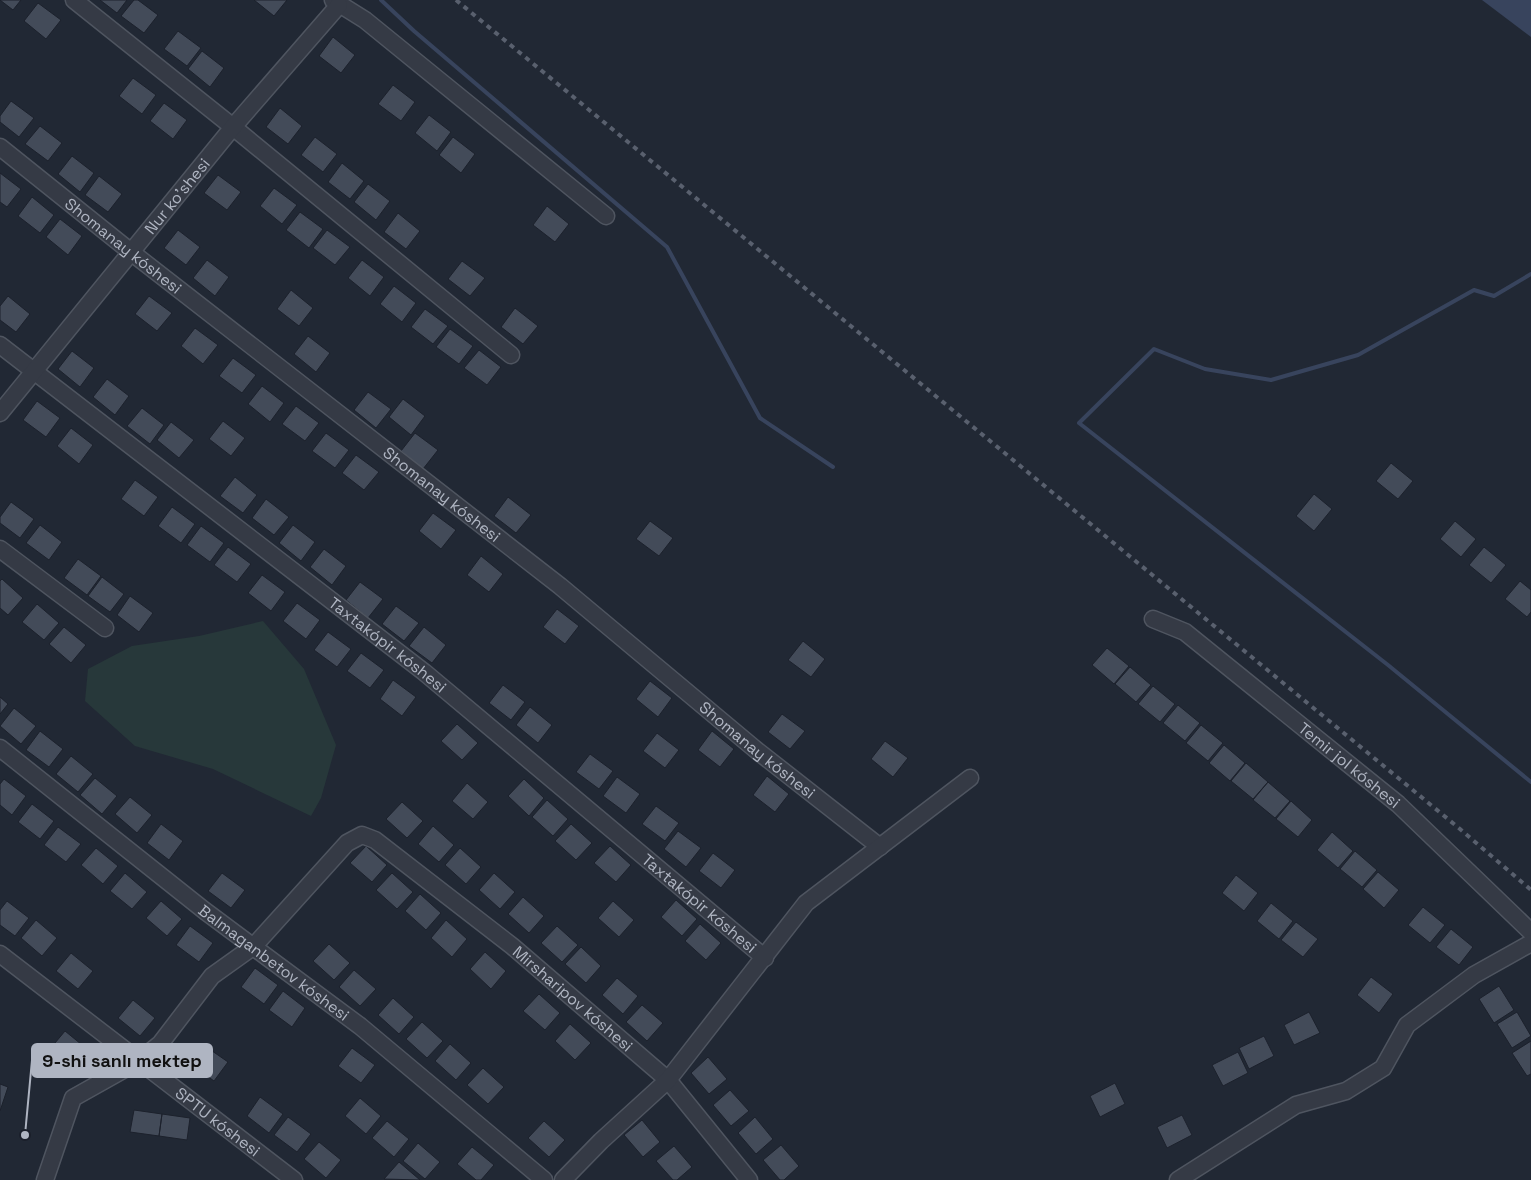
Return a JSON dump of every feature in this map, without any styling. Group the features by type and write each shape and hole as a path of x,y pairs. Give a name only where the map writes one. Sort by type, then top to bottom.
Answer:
{"street":[{"path":"74,0 233,127 511,355"},
{"path":"336,3 365,20 606,216"},
{"name":"Nur ko'shesi","path":"0,413 130,252 336,3"},
{"name":"Shomanay kóshesi","path":"0,147 130,252 560,586 755,749 880,847"},
{"name":"Taxtakópir kóshesi","path":"0,345 424,672 765,958"},
{"path":"0,549 106,628"},
{"name":"Temir jol kóshesi","path":"1153,619 1185,632 1398,804 1531,932"},
{"name":"Balmaganbetov kóshesi","path":"0,748 205,911 360,1026 544,1180"},
{"path":"563,1180 601,1141 668,1080 806,903 970,778"},
{"name":"Mirsharipov kóshesi","path":"254,946 347,843 362,835 375,840 512,946 668,1080 749,1180"},
{"path":"1178,1180 1296,1105 1346,1091 1383,1068 1407,1025 1474,975 1531,943"},
{"path":"45,1180 73,1098 139,1061 160,1044 212,976 254,946"},
{"name":"SPTU kóshesi","path":"0,954 294,1180"}],"shaded area":[{"path":"263,621 304,669 336,745 321,798 311,816 213,769 135,746 85,701 88,669 132,646 199,636"}],"water":[{"path":"1482,0 1531,0 1531,37"}],"building":[{"path":"0,0 21,0 13,10"},
{"path":"100,0 127,0 117,13"},
{"path":"134,0 138,0 158,15 144,33 121,16"},
{"path":"254,0 287,0 274,16"},
{"path":"38,3 61,20 46,39 24,21"},
{"path":"178,31 201,48 187,66 164,49"},
{"path":"333,37 355,55 341,73 319,56"},
{"path":"202,51 224,68 210,87 188,69"},
{"path":"133,78 156,95 142,114 119,96"},
{"path":"393,85 415,102 401,121 378,104"},
{"path":"11,101 34,118 19,137 0,122 0,116"},
{"path":"164,103 187,120 173,139 150,121"},
{"path":"280,108 302,126 288,144 266,127"},
{"path":"429,115 451,132 437,151 415,133"},
{"path":"40,126 62,143 48,161 25,144"},
{"path":"315,137 337,154 323,172 301,155"},
{"path":"453,137 475,154 461,173 439,155"},
{"path":"72,156 94,173 80,192 58,174"},
{"path":"342,163 364,181 350,199 328,182"},
{"path":"0,173 21,189 7,207 0,202"},
{"path":"218,175 241,192 227,210 204,193"},
{"path":"99,176 122,194 108,212 85,195"},
{"path":"368,184 390,201 376,220 354,202"},
{"path":"274,188 297,205 282,224 260,206"},
{"path":"32,197 54,215 40,233 18,216"},
{"path":"547,206 569,224 555,242 533,225"},
{"path":"300,212 323,229 309,248 286,230"},
{"path":"398,213 420,231 406,249 384,232"},
{"path":"60,219 82,236 68,255 46,237"},
{"path":"178,230 200,247 186,265 164,248"},
{"path":"327,230 350,247 335,265 313,248"},
{"path":"207,260 229,277 215,296 193,278"},
{"path":"362,260 384,277 370,296 348,278"},
{"path":"462,261 485,278 470,296 448,279"},
{"path":"394,286 416,303 402,322 380,304"},
{"path":"291,290 313,308 299,326 277,309"},
{"path":"8,296 30,314 16,332 0,320 0,306"},
{"path":"149,296 172,313 157,331 135,314"},
{"path":"515,308 538,326 523,344 501,327"},
{"path":"425,309 448,326 433,344 411,327"},
{"path":"195,328 218,345 203,364 181,346"},
{"path":"450,329 473,346 459,364 436,347"},
{"path":"308,336 330,353 316,372 294,354"},
{"path":"479,350 501,367 487,385 464,368"},
{"path":"72,351 94,368 80,387 58,369"},
{"path":"233,358 256,375 242,393 219,376"},
{"path":"107,379 129,396 115,415 93,397"},
{"path":"262,386 284,403 270,422 248,404"},
{"path":"368,392 391,409 376,428 354,410"},
{"path":"403,399 425,416 411,435 389,417"},
{"path":"37,401 60,418 46,437 23,420"},
{"path":"296,406 319,423 305,441 282,424"},
{"path":"142,408 164,425 150,444 127,426"},
{"path":"223,421 245,438 231,456 209,439"},
{"path":"171,422 194,440 179,458 157,440"},
{"path":"71,428 93,445 79,464 57,446"},
{"path":"326,433 349,450 335,468 312,451"},
{"path":"415,433 438,450 423,469 401,451"},
{"path":"356,455 379,472 364,490 342,473"},
{"path":"1391,463 1413,481 1398,499 1376,481"},
{"path":"235,477 257,495 243,513 220,496"},
{"path":"135,480 158,497 144,516 121,499"},
{"path":"1314,494 1332,509 1314,531 1296,516"},
{"path":"508,497 531,515 516,533 494,516"},
{"path":"266,499 289,517 274,535 252,518"},
{"path":"11,502 34,519 20,538 0,523 0,517"},
{"path":"172,507 195,524 181,543 158,526"},
{"path":"433,513 456,530 441,549 419,531"},
{"path":"650,521 673,538 659,556 636,539"},
{"path":"1455,521 1476,539 1461,557 1440,539"},
{"path":"40,525 62,542 49,560 26,543"},
{"path":"293,525 315,542 301,561 279,543"},
{"path":"201,526 224,543 210,562 187,545"},
{"path":"228,547 251,564 237,582 214,565"},
{"path":"1484,547 1506,565 1491,583 1469,565"},
{"path":"324,549 346,566 332,585 310,567"},
{"path":"481,556 503,574 489,592 467,575"},
{"path":"78,559 101,576 87,595 64,578"},
{"path":"262,575 285,592 271,611 248,593"},
{"path":"102,577 124,594 110,612 88,596"},
{"path":"2,579 23,598 8,615 0,608 0,581"},
{"path":"1520,581 1531,590 1531,612 1527,617 1505,599"},
{"path":"360,582 383,599 368,618 346,600"},
{"path":"130,596 153,613 139,632 117,615"},
{"path":"297,603 320,620 306,639 283,621"},
{"path":"37,604 59,623 44,640 22,622"},
{"path":"396,606 419,623 404,641 382,624"},
{"path":"557,609 579,626 565,644 543,627"},
{"path":"64,627 86,645 71,663 49,644"},
{"path":"424,627 446,645 432,663 409,646"},
{"path":"328,632 351,649 337,667 314,650"},
{"path":"803,641 825,659 811,677 788,660"},
{"path":"1107,648 1129,666 1114,684 1092,665"},
{"path":"361,653 384,670 370,688 347,671"},
{"path":"1130,667 1151,685 1136,702 1115,684"},
{"path":"393,680 416,697 402,716 380,699"},
{"path":"650,681 672,698 658,717 636,699"},
{"path":"503,685 525,702 511,720 489,703"},
{"path":"1153,686 1175,704 1160,722 1138,704"},
{"path":"0,697 8,704 0,714"},
{"path":"1178,705 1200,723 1185,741 1163,723"},
{"path":"530,707 552,725 538,743 516,725"},
{"path":"14,708 36,726 21,744 0,726"},
{"path":"782,714 805,731 790,749 768,732"},
{"path":"457,724 478,743 462,760 441,741"},
{"path":"1201,725 1223,743 1208,761 1186,743"},
{"path":"40,731 63,749 49,767 26,750"},
{"path":"712,731 734,749 720,767 698,750"},
{"path":"657,733 679,750 665,768 643,751"},
{"path":"885,741 908,758 893,777 871,759"},
{"path":"1224,745 1245,763 1230,781 1209,763"},
{"path":"590,754 613,771 599,789 576,772"},
{"path":"71,756 93,774 78,792 56,774"},
{"path":"1246,763 1268,782 1253,799 1231,781"},
{"path":"767,776 789,794 775,812 753,795"},
{"path":"617,777 640,794 626,813 603,796"},
{"path":"95,778 117,796 102,814 80,795"},
{"path":"4,779 26,796 12,815 0,805 0,784"},
{"path":"524,779 544,798 529,816 508,796"},
{"path":"1268,782 1290,801 1275,818 1253,800"},
{"path":"467,783 488,802 473,819 452,801"},
{"path":"130,797 152,815 137,833 115,814"},
{"path":"547,800 568,819 553,836 532,817"},
{"path":"1291,801 1312,820 1298,837 1276,819"},
{"path":"402,802 423,821 407,838 386,819"},
{"path":"32,804 54,821 40,839 18,822"},
{"path":"656,806 679,823 665,841 642,824"},
{"path":"161,824 183,841 169,860 147,843"},
{"path":"571,824 592,843 576,860 555,841"},
{"path":"433,826 454,845 439,862 418,844"},
{"path":"58,827 81,844 66,862 44,845"},
{"path":"678,831 701,848 686,867 664,849"},
{"path":"1332,832 1353,851 1338,868 1317,850"},
{"path":"366,846 387,865 372,882 350,863"},
{"path":"610,846 631,865 616,882 594,863"},
{"path":"96,848 118,866 103,884 81,865"},
{"path":"460,848 481,867 466,884 445,865"},
{"path":"1355,851 1377,870 1362,887 1340,869"},
{"path":"713,853 735,870 721,888 699,871"},
{"path":"1378,872 1399,890 1384,908 1363,889"},
{"path":"125,873 147,892 132,909 110,891"},
{"path":"222,873 245,890 231,908 208,891"},
{"path":"392,873 413,892 397,909 376,890"},
{"path":"494,873 515,892 500,909 479,890"},
{"path":"1236,875 1258,893 1244,911 1222,893"},
{"path":"420,894 441,913 426,930 405,911"},
{"path":"523,897 544,916 529,933 508,914"},
{"path":"676,900 697,919 682,936 661,917"},
{"path":"7,901 29,918 15,936 0,925 0,910"},
{"path":"161,901 182,919 167,936 146,918"},
{"path":"613,901 634,920 619,937 598,918"},
{"path":"1271,903 1293,921 1279,939 1257,921"},
{"path":"1423,907 1445,925 1430,943 1408,925"},
{"path":"36,920 57,938 42,956 21,938"},
{"path":"446,920 467,939 452,957 431,938"},
{"path":"1296,922 1318,939 1303,957 1281,940"},
{"path":"700,924 721,943 706,960 685,941"},
{"path":"190,926 213,943 199,962 176,945"},
{"path":"557,926 578,945 562,962 541,943"},
{"path":"1451,929 1473,947 1459,965 1436,947"},
{"path":"329,944 350,963 334,980 313,961"},
{"path":"581,947 601,966 586,983 565,964"},
{"path":"485,952 506,971 491,989 470,969"},
{"path":"71,953 93,971 78,989 56,971"},
{"path":"255,968 278,985 264,1004 241,987"},
{"path":"354,970 376,989 360,1006 339,987"},
{"path":"1371,977 1393,994 1379,1013 1357,995"},
{"path":"617,978 638,996 623,1014 602,995"},
{"path":"1499,986 1514,1010 1494,1023 1479,999"},
{"path":"283,991 305,1008 292,1027 269,1010"},
{"path":"539,994 560,1013 545,1030 523,1011"},
{"path":"393,998 414,1017 399,1034 378,1015"},
{"path":"133,1000 155,1018 140,1036 118,1018"},
{"path":"642,1005 663,1023 647,1041 626,1022"},
{"path":"1309,1012 1320,1033 1294,1045 1284,1025"},
{"path":"1517,1012 1531,1036 1512,1048 1497,1024"},
{"path":"422,1022 443,1041 427,1058 406,1039"},
{"path":"570,1024 591,1043 575,1060 555,1041"},
{"path":"65,1031 87,1049 72,1067 50,1049"},
{"path":"1264,1036 1274,1056 1249,1069 1239,1048"},
{"path":"1531,1041 1531,1074 1527,1076 1512,1053"},
{"path":"450,1044 471,1063 456,1080 435,1061"},
{"path":"205,1046 228,1062 214,1081 191,1064"},
{"path":"352,1048 375,1065 361,1083 338,1066"},
{"path":"1238,1052 1248,1073 1223,1086 1212,1065"},
{"path":"708,1057 727,1079 709,1094 691,1073"},
{"path":"483,1068 504,1087 488,1104 467,1085"},
{"path":"1115,1083 1125,1104 1100,1117 1090,1096"},
{"path":"0,1084 8,1087 0,1111"},
{"path":"730,1090 749,1111 731,1126 713,1105"},
{"path":"260,1097 283,1114 269,1133 247,1116"},
{"path":"360,1098 381,1116 366,1134 345,1116"},
{"path":"134,1110 162,1114 159,1136 130,1132"},
{"path":"162,1114 190,1118 187,1140 159,1136"},
{"path":"1182,1115 1192,1135 1167,1148 1157,1127"},
{"path":"288,1117 311,1134 297,1152 274,1135"},
{"path":"755,1117 773,1139 756,1154 738,1133"},
{"path":"642,1120 660,1142 643,1157 624,1135"},
{"path":"387,1121 409,1139 394,1157 372,1138"},
{"path":"544,1121 565,1140 549,1157 528,1138"},
{"path":"319,1142 341,1160 326,1178 304,1159"},
{"path":"418,1143 440,1162 425,1179 403,1161"},
{"path":"781,1145 799,1166 784,1180 780,1180 763,1160"},
{"path":"674,1146 692,1167 677,1180 673,1180 656,1161"},
{"path":"472,1147 494,1165 481,1180 476,1180 457,1164"},
{"path":"399,1162 420,1180 384,1179"}],"waterway":[{"path":"381,0 414,31 667,247 760,418 833,467"},
{"path":"1531,274 1494,296 1474,290 1358,355 1271,380 1205,369 1154,349 1079,423 1388,665 1531,782"}],"railway":[{"path":"456,0 1460,829 1531,890"}],"place":[{"name":"9-shi sanlı mektep","path":"25,1135"}]}
